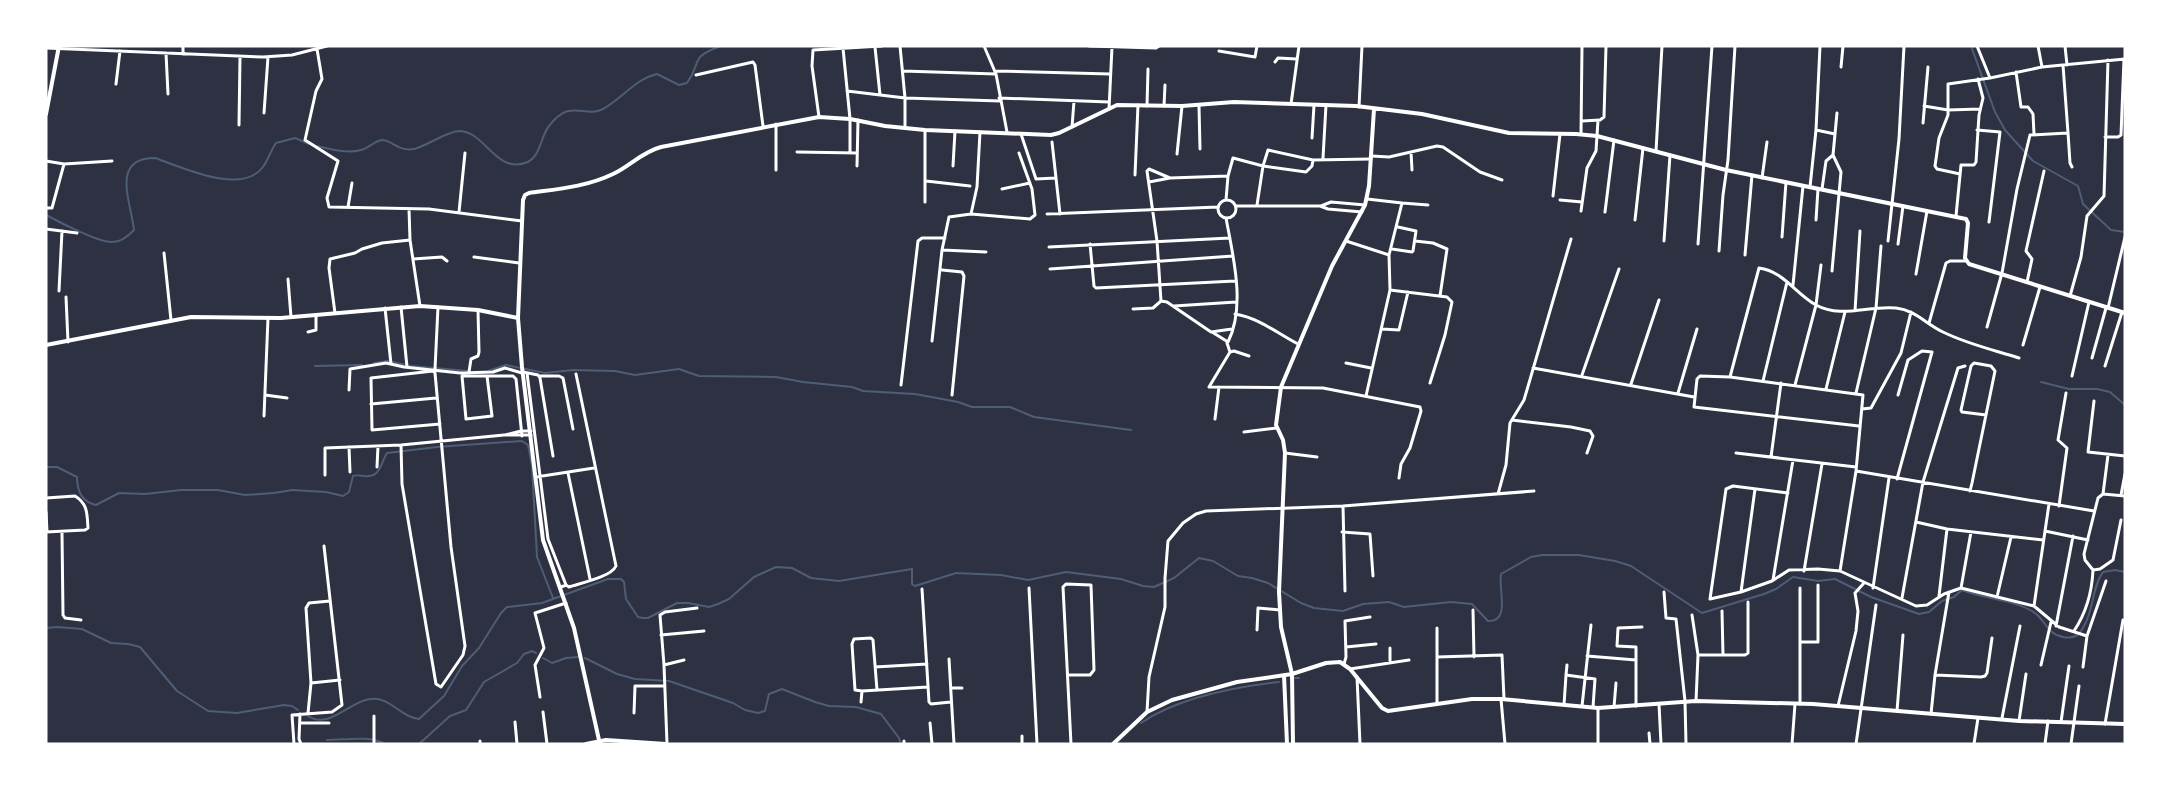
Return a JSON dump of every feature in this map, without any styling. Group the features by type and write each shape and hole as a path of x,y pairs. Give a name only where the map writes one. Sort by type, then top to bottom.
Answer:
{"street":[{"path":"133,46 133,52"},
{"path":"183,46 183,54"},
{"path":"46,48 59,47 268,57 292,55 327,46"},
{"path":"819,117 812,51 817,48 882,46"},
{"path":"900,46 905,98 905,128"},
{"path":"984,46 995,73 1007,132"},
{"path":"1089,46 1156,48 1159,46"},
{"path":"1219,51 1254,57 1257,46"},
{"path":"1291,104 1299,46"},
{"path":"1359,107 1362,46"},
{"path":"1581,134 1582,46"},
{"path":"1582,121 1598,120 1604,117 1606,46"},
{"path":"1656,151 1662,46"},
{"path":"1698,244 1712,46"},
{"path":"1719,251 1735,46"},
{"path":"1810,187 1816,130 1820,46"},
{"path":"1842,67 1843,46"},
{"path":"1888,241 1899,139 1904,46"},
{"path":"1978,46 1988,78"},
{"path":"2038,46 2042,67"},
{"path":"2065,46 2068,132 2070,163 2072,167"},
{"path":"46,114 59,47"},
{"path":"875,47 880,95"},
{"path":"1109,109 1112,47"},
{"path":"843,48 850,119 850,153"},
{"path":"317,49 322,79 316,91 305,138 306,142 338,160 327,204 329,207 459,212 522,220"},
{"path":"116,84 120,51"},
{"path":"166,53 168,94"},
{"path":"239,125 240,57"},
{"path":"264,113 268,57"},
{"path":"1275,62 1278,58 1297,59"},
{"path":"1960,174 1937,169 1935,166 1939,138 1947,120 1948,83 1988,78 2042,67 2124,59 2121,135 2118,137 2105,137"},
{"path":"2070,296 2081,257 2087,216 2104,196 2108,60"},
{"path":"696,75 753,62 756,65 763,126"},
{"path":"1923,123 1928,67"},
{"path":"1147,106 1148,69"},
{"path":"903,71 1110,74"},
{"path":"2016,72 2021,107 2028,107 2033,114 2034,134"},
{"path":"1956,216 1961,164 1974,165 1976,162 1977,130 1983,98 1979,79"},
{"path":"1164,106 1166,85"},
{"path":"847,91 905,98 1109,102"},
{"path":"1072,127 1074,101"},
{"path":"563,587 544,545 518,318 523,200 528,194 588,184 614,173 655,149 763,126 819,117 850,119 925,130 1054,135 1119,105 1199,106 1234,102 1359,107 1422,114 1509,133 1597,136 1726,170 1956,216 1966,219 1968,222 1967,261"},
{"path":"1135,175 1138,105"},
{"path":"1312,138 1314,105"},
{"path":"1322,158 1326,105"},
{"path":"1177,154 1182,106"},
{"path":"1199,106 1200,149"},
{"path":"1924,106 1948,110 1980,109"},
{"path":"1293,744 1292,674 1281,626 1279,592 1285,453 1283,440 1276,428 1276,414 1281,387 1298,344 1346,240 1367,200 1372,158 1374,109"},
{"path":"1832,271 1841,168 1833,155 1837,113"},
{"path":"857,166 858,120"},
{"path":"1581,211 1587,168 1596,151 1598,120"},
{"path":"776,124 776,170"},
{"path":"925,130 925,202"},
{"path":"1816,130 1835,134"},
{"path":"1977,130 2000,132 1988,222"},
{"path":"953,166 955,131"},
{"path":"971,214 977,187 980,132"},
{"path":"1987,327 2002,273 2017,190 2030,135 2068,132"},
{"path":"1021,134 1036,179 1055,178"},
{"path":"1553,196 1560,134"},
{"path":"1605,212 1614,140"},
{"path":"1052,142 1060,214"},
{"path":"1762,178 1767,142"},
{"path":"1257,205 1262,166 1266,151 1269,150 1312,160 1322,158 1389,157 1438,146 1443,147 1480,172 1502,180"},
{"path":"1636,220 1643,147"},
{"path":"796,152 857,153"},
{"path":"1411,152 1412,170"},
{"path":"459,212 465,153"},
{"path":"932,340 942,270 942,250 950,217 971,214 1032,218 1035,214 1030,183 1019,153"},
{"path":"1664,241 1670,155"},
{"path":"1816,220 1826,162 1833,155"},
{"path":"1226,200 1228,176 1233,158 1262,166 1306,172 1312,166 1312,160"},
{"path":"46,161 64,164 112,161"},
{"path":"46,208 52,208 64,164"},
{"path":"1161,301 1157,241 1148,169 1170,178"},
{"path":"2027,282 2032,258 2026,252 2044,171"},
{"path":"1745,255 1752,175"},
{"path":"1149,182 1170,178 1228,176"},
{"path":"926,182 970,186"},
{"path":"1782,238 1786,182"},
{"path":"348,207 352,183"},
{"path":"1002,189 1030,183"},
{"path":"1793,285 1803,186"},
{"path":"1226,218 1220,215 1218,208 1221,202 1226,200 1232,201 1236,206"},
{"path":"1367,200 1428,205"},
{"path":"1560,200 1582,202"},
{"path":"1320,206 1331,202 1365,205"},
{"path":"1366,396 1390,290 1389,255 1398,227 1402,203"},
{"path":"1236,206 1320,206 1328,209 1362,212"},
{"path":"1226,218 1234,214 1236,206"},
{"path":"1898,244 1903,206"},
{"path":"1047,214 1218,208"},
{"path":"409,209 410,240 420,306"},
{"path":"1916,274 1927,210"},
{"path":"1226,218 1234,256 1236,281 1235,314 1227,343"},
{"path":"1392,249 1412,252 1415,241 1416,231 1398,227"},
{"path":"46,229 77,233"},
{"path":"1854,311 1860,230"},
{"path":"59,292 62,231"},
{"path":"2092,358 2125,237"},
{"path":"901,385 918,241 922,238 945,238"},
{"path":"1050,247 1230,238"},
{"path":"1498,494 1506,465 1511,420 1524,400 1571,239"},
{"path":"335,313 329,268 330,258 347,255 382,243 410,240"},
{"path":"1346,240 1389,255"},
{"path":"1415,241 1433,243 1447,249 1440,296"},
{"path":"1090,244 1094,286 1097,289 1236,281"},
{"path":"1856,393 1876,308 1881,246"},
{"path":"942,250 986,252"},
{"path":"164,254 171,320"},
{"path":"1050,270 1234,256"},
{"path":"413,259 442,257 447,261"},
{"path":"474,258 519,263"},
{"path":"1929,323 1946,263 1950,261 1967,261 1970,264 2123,313 2105,366"},
{"path":"1795,385 1816,305 1822,265"},
{"path":"1582,376 1619,269"},
{"path":"1730,377 1757,269 1764,269 1793,285 1816,305 1845,312 1876,308 1896,308 1911,312 1943,332 1960,339 2019,358"},
{"path":"942,270 962,272 964,276 952,396"},
{"path":"288,279 291,317"},
{"path":"1763,381 1787,282"},
{"path":"2023,344 2040,287"},
{"path":"1390,290 1440,296 1450,300 1452,308 1430,382"},
{"path":"1382,329 1399,330 1408,292"},
{"path":"66,298 68,342"},
{"path":"1631,384 1659,300"},
{"path":"1133,309 1152,308 1161,301 1166,301 1227,343 1230,352 1209,387 1323,388 1421,409 1410,448 1400,464 1399,478"},
{"path":"1173,306 1236,302"},
{"path":"2072,376 2089,302"},
{"path":"46,345 171,320 207,317 291,317 401,306 420,306 478,310 518,318"},
{"path":"401,306 407,367"},
{"path":"435,369 438,307"},
{"path":"385,308 391,364"},
{"path":"469,372 471,359 478,356 479,352 478,310"},
{"path":"1826,389 1845,312"},
{"path":"1862,408 1871,408 1886,383 1903,346 1911,312"},
{"path":"1235,314 1245,316 1282,333 1298,344"},
{"path":"308,332 316,330 316,315"},
{"path":"264,416 268,318"},
{"path":"1211,332 1232,329"},
{"path":"1678,393 1697,329"},
{"path":"1897,479 1932,352 1923,350 1908,360 1898,395"},
{"path":"1230,352 1234,351 1249,356"},
{"path":"349,390 350,369 386,363 407,367 469,372 493,372 505,368 540,376 559,376 563,378 572,429"},
{"path":"1346,363 1371,368"},
{"path":"1970,491 1986,415 1995,370 1992,366 1974,363 1971,366 1961,410 1962,412 1986,415"},
{"path":"1902,598 1923,482 1958,368 1965,366"},
{"path":"1533,368 1631,384 1694,397"},
{"path":"401,447 402,484 430,658 436,684 441,687 463,655 465,646 452,554 440,424 436,398 435,373 433,371 372,377 371,428 373,430 440,424"},
{"path":"524,371 542,476 548,539 563,587 582,661 599,740"},
{"path":"563,587 569,587 606,575 613,571 616,566 594,468 576,374"},
{"path":"487,376 492,416 466,420 461,376 487,376 515,377 522,436"},
{"path":"540,376 553,456"},
{"path":"1840,571 1856,469 1863,394 1730,377 1700,376 1697,379 1693,406 1695,407 1859,426"},
{"path":"1771,457 1781,383"},
{"path":"1215,419 1219,388"},
{"path":"2059,506 2067,448 2058,440 2066,393"},
{"path":"265,396 287,398"},
{"path":"371,404 436,398"},
{"path":"2094,401 2087,452 2125,456"},
{"path":"1511,420 1571,426 1590,431 1593,436 1587,453"},
{"path":"1244,432 1276,428"},
{"path":"325,475 324,448 401,447 504,435 521,431 531,433"},
{"path":"504,435 522,436 531,433"},
{"path":"377,467 378,446"},
{"path":"349,447 350,472"},
{"path":"1285,453 1317,457"},
{"path":"1736,453 1856,469 1889,478 2094,511"},
{"path":"2104,494 2108,455"},
{"path":"1772,581 1793,460"},
{"path":"1804,571 1822,464"},
{"path":"536,477 594,468"},
{"path":"568,473 590,579"},
{"path":"2075,632 2084,617 2092,582 2093,570 2085,560 2084,554 2098,498 2104,494 2123,495 2125,474"},
{"path":"1873,588 1889,478"},
{"path":"1788,493 1733,486 1726,489 1709,598 1712,599 1741,592 1772,581 1789,570 1804,571 1818,569 1840,571 1873,588 1902,598 1916,606 1933,603 1939,597 1961,588 2034,606 2051,624 2085,635"},
{"path":"1741,592 1755,489"},
{"path":"1147,712 1149,678 1165,607 1168,541 1183,523 1196,514 1206,511 1343,506 1534,491"},
{"path":"46,498 75,496 86,507 87,529 62,533 47,532 46,512"},
{"path":"2034,606 2049,504"},
{"path":"1343,506 1342,532 1345,591"},
{"path":"2093,570 2100,569 2113,560 2121,520"},
{"path":"1916,522 1947,529 2043,540"},
{"path":"1939,597 1947,529"},
{"path":"2045,531 2088,540"},
{"path":"1342,532 1370,534 1373,576"},
{"path":"1961,588 1971,532"},
{"path":"62,533 63,616 65,618 81,620"},
{"path":"2056,626 2072,536"},
{"path":"1997,598 2011,537"},
{"path":"294,744 292,715 332,712 340,708 342,700 324,546"},
{"path":"2083,667 2085,635 2106,581"},
{"path":"1838,706 1856,630 1858,612 1855,593 1858,587 1864,583"},
{"path":"1068,675 1090,675 1094,670 1091,584 1067,584 1063,587 1071,744"},
{"path":"1800,642 1818,642 1818,585"},
{"path":"1029,588 1037,744"},
{"path":"1800,588 1800,704"},
{"path":"922,589 930,704 951,702"},
{"path":"1664,592 1666,618 1676,619 1685,701 1686,744"},
{"path":"1931,714 1935,675 1949,602 1949,593"},
{"path":"308,713 311,683 306,608 310,603 330,601"},
{"path":"540,697 535,665 544,648 535,613 566,601"},
{"path":"1698,655 1745,655 1750,650 1748,602"},
{"path":"1856,744 1876,605"},
{"path":"586,744 599,740 667,744 660,614 697,608"},
{"path":"1257,630 1258,608 1280,610"},
{"path":"1473,610 1474,657"},
{"path":"1722,611 1723,655"},
{"path":"1692,615 1698,655 1696,701"},
{"path":"1344,664 1346,620 1370,617"},
{"path":"2105,724 2123,620"},
{"path":"2041,665 2051,624"},
{"path":"1582,706 1591,626"},
{"path":"2002,718 2020,626"},
{"path":"1636,707 1636,647 1617,646 1618,628 1642,627"},
{"path":"1437,628 1437,704"},
{"path":"661,635 704,631"},
{"path":"1897,712 1903,635"},
{"path":"877,690 872,638 853,640 853,688 856,691 862,691 928,687"},
{"path":"1935,675 1985,676 1992,638"},
{"path":"1346,647 1376,644"},
{"path":"1390,648 1390,661"},
{"path":"1437,657 1502,655 1505,744"},
{"path":"1587,656 1636,660"},
{"path":"949,659 954,744"},
{"path":"664,666 684,660"},
{"path":"1350,669 1390,661 1409,660"},
{"path":"1113,743 1147,712 1172,700 1237,682 1292,674 1326,663 1338,662 1350,669 1382,708 1388,711 1472,699 1502,699 1595,708 1636,707 1696,701 1838,706 1978,718 2125,724"},
{"path":"876,667 927,664"},
{"path":"1564,705 1567,665"},
{"path":"2061,722 2069,666"},
{"path":"2018,720 2026,674"},
{"path":"1284,675 1287,744"},
{"path":"1566,675 1595,680 1598,744"},
{"path":"1356,676 1360,744"},
{"path":"311,683 340,680"},
{"path":"1614,708 1616,683"},
{"path":"634,712 635,686 664,685"},
{"path":"2070,744 2079,686"},
{"path":"951,688 962,688"},
{"path":"861,702 862,691"},
{"path":"1659,704 1661,744"},
{"path":"1792,744 1795,704"},
{"path":"543,712 547,744"},
{"path":"300,714 299,739 301,744"},
{"path":"374,716 374,741"},
{"path":"1974,744 1978,718"},
{"path":"2045,744 2048,721"},
{"path":"515,722 517,744"},
{"path":"930,722 932,744"},
{"path":"300,723 328,723"},
{"path":"1649,733 1650,744"},
{"path":"1022,736 1022,744"}],"waterway":[{"path":"316,146 338,151 356,151 382,140 404,149 414,149 449,133 460,131 469,133 477,138 498,158 506,162 515,165 525,163 534,157 546,131 557,117 571,111 590,112 603,109 649,76 657,74 679,85 687,83 700,57 721,46"},
{"path":"1971,46 1995,112 2005,130 2033,161 2078,186 2083,204 2111,230 2125,232"},
{"path":"46,215 97,239 111,242 118,241 134,230 126,184 132,165 141,160 155,158 211,177 241,179 253,175 263,167 276,143 295,138 309,144"},
{"path":"374,363 388,361 411,366 468,371"},
{"path":"315,366 362,365"},
{"path":"488,371 506,365 545,373 573,370 615,371 635,375 679,369 699,376 776,377 852,387 863,391 915,394 958,402 972,407 1010,407 1034,417 1131,430"},
{"path":"2041,382 2069,389 2097,389 2110,392 2125,405"},
{"path":"46,467 57,467 77,477 81,495 91,504 96,505 119,493 145,494 181,490 218,490 245,495 292,490 326,492 343,496 349,492 353,476 369,476 376,473 387,453 437,447 522,441 528,445 532,466 537,557 553,598"},
{"path":"308,716 324,720 362,701 377,699 389,703 406,715 419,719 444,696 462,666 479,648 501,613 507,607 542,603 608,579 621,579 624,582 626,599 638,617 648,618 677,603 709,607 718,604 729,599 754,577 776,567 792,568 811,578 839,581 912,569 912,584 915,586 956,573 1001,575 1028,580 1066,572 1121,579 1143,586 1154,587 1174,578 1199,558 1213,561 1238,576 1268,583 1301,603 1314,608 1343,611 1363,604 1389,602 1404,607 1451,602 1472,604 1488,621 1495,620 1501,611 1501,574 1531,557 1542,555 1579,555 1615,561 1631,566 1702,613 1764,594 1776,589 1793,577 1818,581 1835,579 1871,597 1919,614 1929,612 1942,601 1954,597 1962,590 2007,601 2032,611 2053,633 2070,638 2078,634 2084,626 2090,612 2099,578 2103,572 2115,570 2125,572"},
{"path":"46,628 82,629 111,643 140,647 177,691 208,711 237,713 284,705 292,706 298,710"},
{"path":"419,744 450,716 466,710 484,682 517,663 524,654 532,651 536,653"},
{"path":"543,658 552,663 566,658 578,657"},
{"path":"585,658 617,674 635,679 669,681 733,703 745,710 758,713 765,711 769,694 782,689 829,706 856,707 881,714 899,738 901,744"},
{"path":"1141,723 1156,714 1189,700 1244,687 1279,682"},
{"path":"327,740 365,739 385,744"}]}
